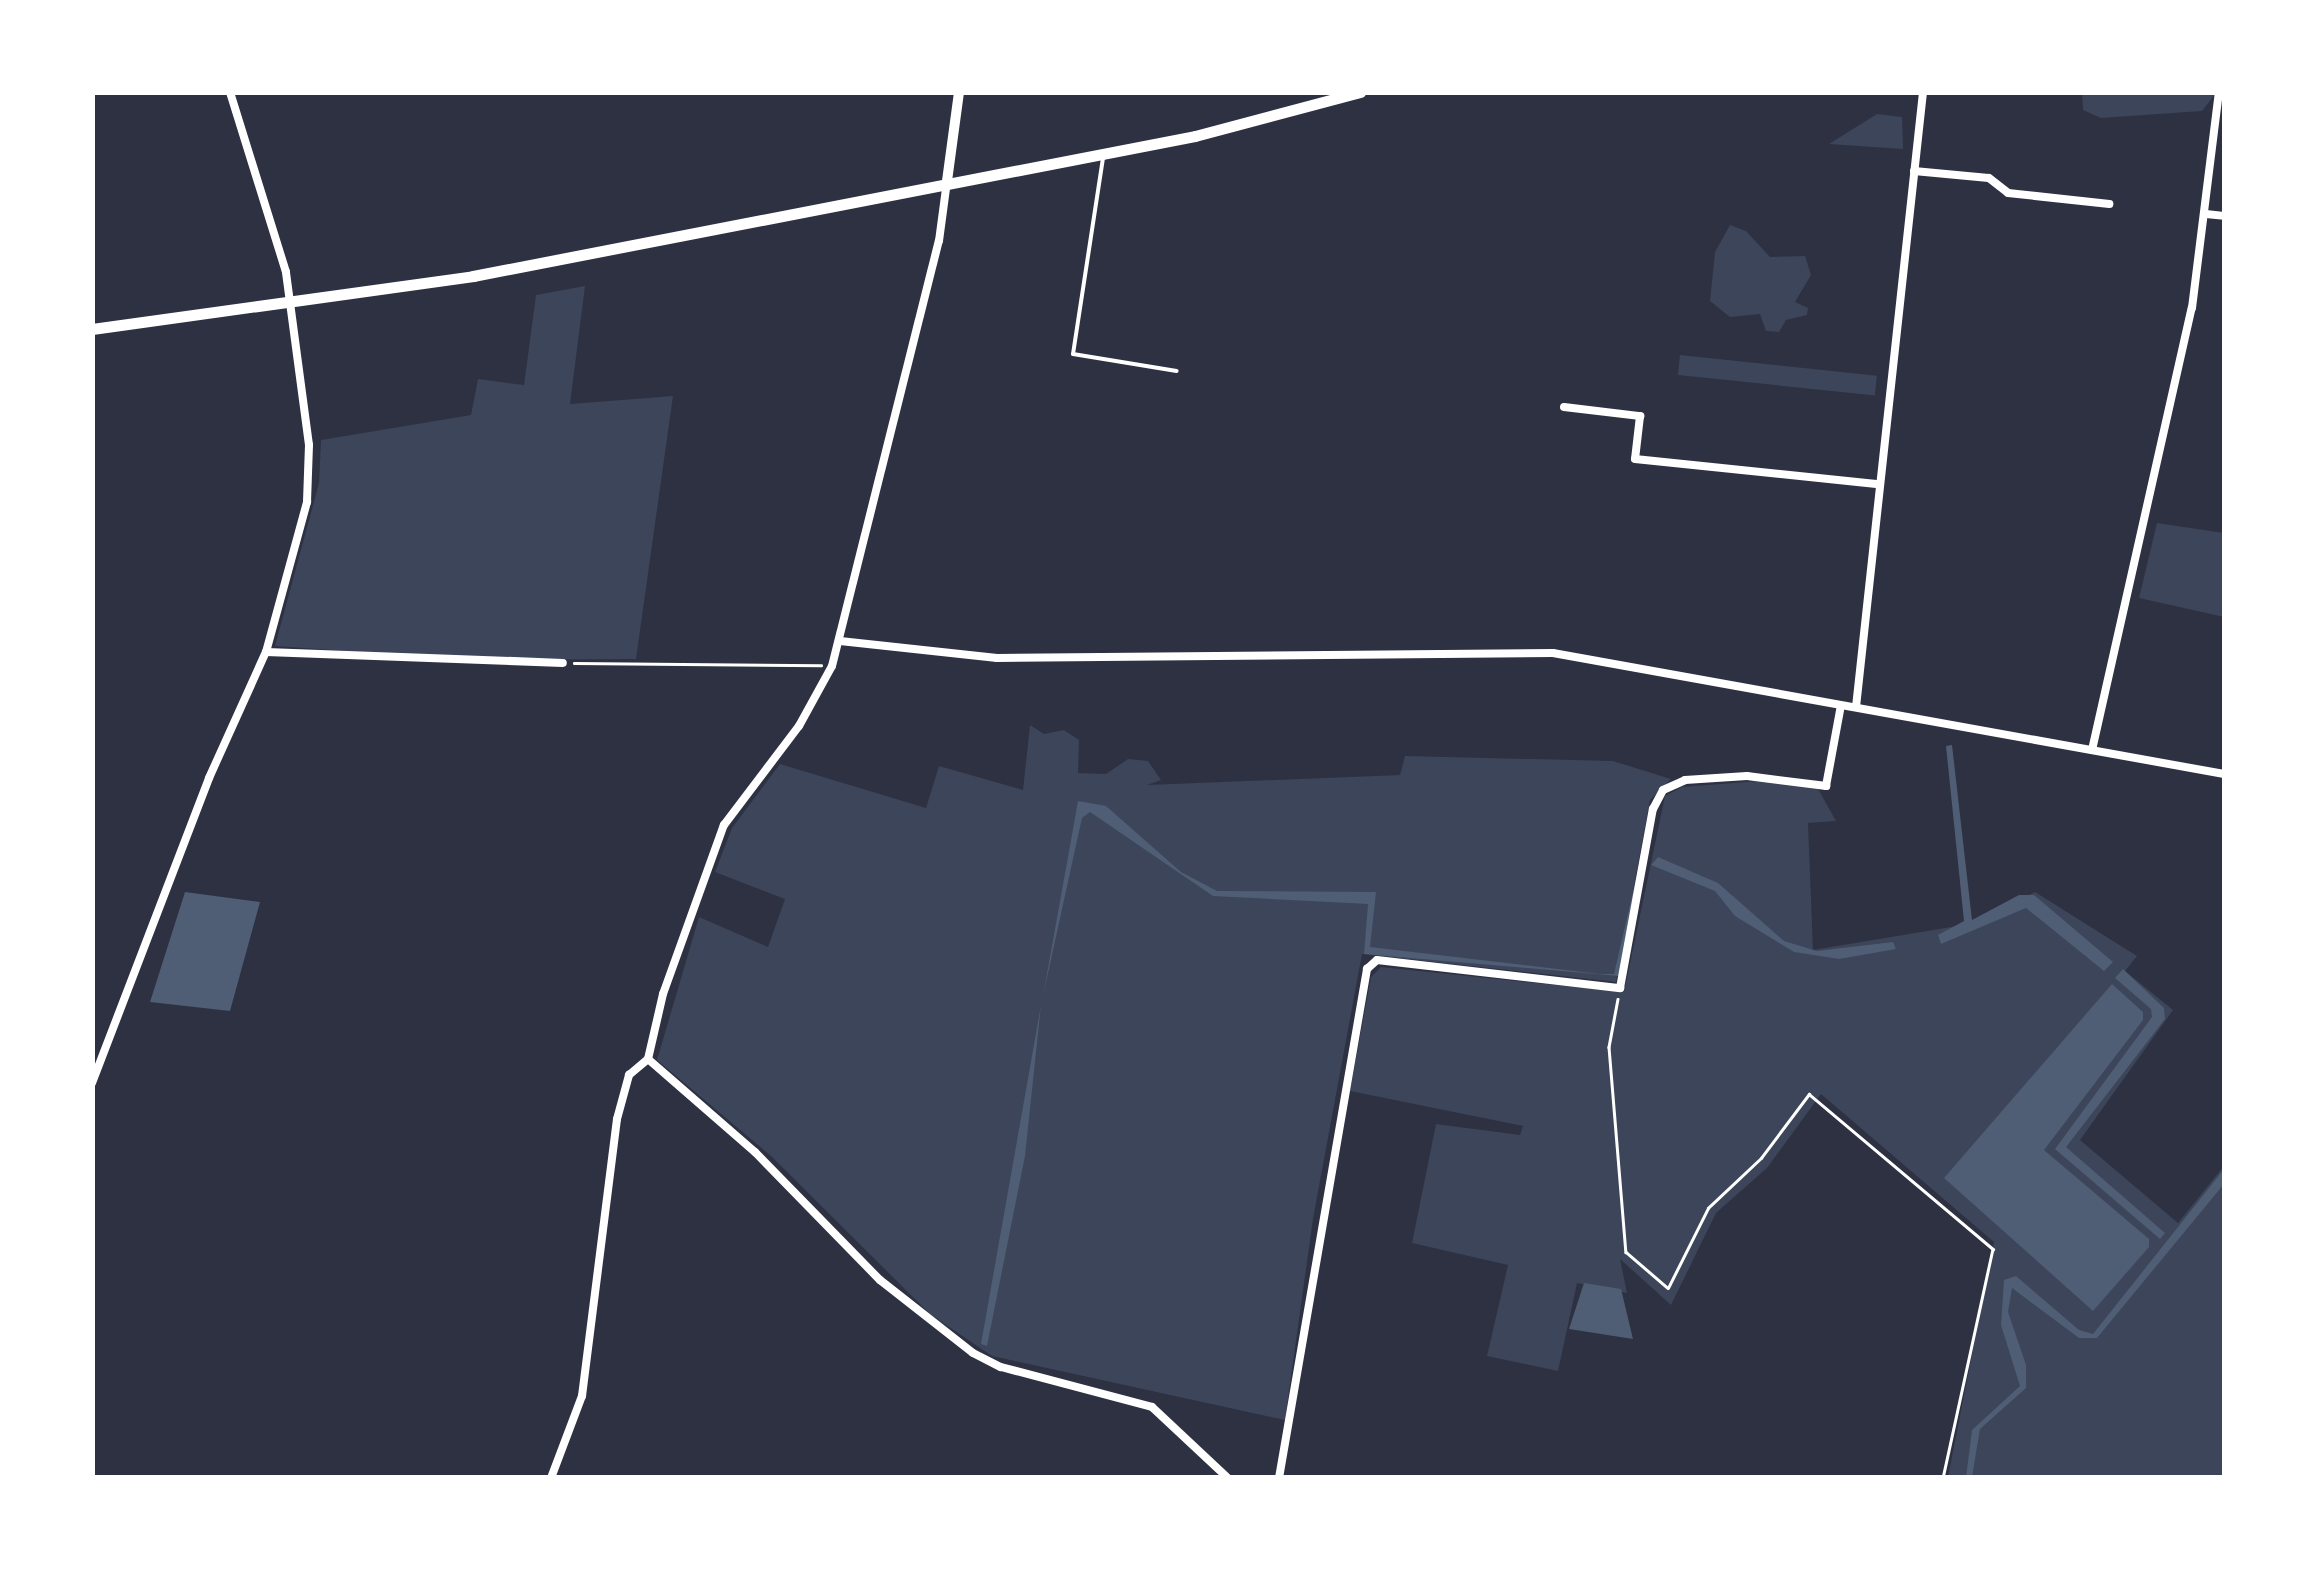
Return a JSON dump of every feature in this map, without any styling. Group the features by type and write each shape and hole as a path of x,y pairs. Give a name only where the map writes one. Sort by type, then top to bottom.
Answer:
{"main road":[{"path":"92,329 473,276 1256,123 1360,92"}],"street":[{"path":"92,1083 208,778 266,652 311,475 286,272 230,92"},
{"path":"552,1478 582,1396 617,1119 629,1075 648,1059 663,994 724,824 799,726 832,666 840,641 942,228 958,92"},
{"path":"1856,707 1922,92"},
{"path":"2092,750 2189,326 2219,92"},
{"path":"1914,171 1989,178 2008,193 2109,204"},
{"path":"2206,214 2224,216"},
{"path":"1564,406 1640,416 1635,459 1880,484"},
{"path":"840,641 996,658 1508,650 1856,707 2224,774"},
{"path":"266,652 562,662"},
{"path":"1280,1478 1366,970 1377,960 1620,988 1647,860 1653,810 1672,783 1747,776 1826,786 1842,705"},
{"path":"648,1059 755,1152 880,1280 973,1352 1001,1367 1152,1407 1228,1478"}],"lane":[{"path":"1103,153 1101,200 1073,354 1177,372"}],"path":[{"path":"562,662 832,666"},
{"path":"1620,988 1608,1047 1626,1252 1668,1288 1708,1208 1761,1158 1808,1094 1993,1249 1943,1478"}],"shaded area":[{"path":"2082,93 2216,93 2202,111 2101,118 2083,110"},
{"path":"1877,114 1902,117 1903,149 1829,144"},
{"path":"1730,225 1746,231 1770,257 1805,256 1811,275 1795,302 1808,308 1807,315 1786,320 1779,332 1766,331 1760,314 1730,317 1710,301 1715,252"},
{"path":"585,286 570,404 673,396 636,659 474,660 275,646 319,483 321,440 471,415 478,379 524,385 536,295"},
{"path":"1680,355 1877,376 1875,396 1678,375"},
{"path":"2157,523 2224,533 2224,617 2139,598"},
{"path":"1030,725 1044,734 1064,730 1079,740 1078,773 1106,774 1128,759 1148,761 1161,780 1147,785 1400,775 1405,756 1613,761 1671,779 1650,800 1616,982 1362,954 1313,1219 1285,1420 992,1356 930,1314 771,1156 657,1060 699,917 768,947 785,899 715,872 732,828 780,764 926,808 939,766 1023,790"},
{"path":"1952,745 1972,920 2019,895 2034,895 2113,962 2104,971 2026,908 1941,944 1938,935 1964,921 1946,746"},
{"path":"1759,781 1817,787 1836,821 1808,823 1813,950 1975,923 2035,892 2137,956 2125,971 2173,1010 2080,1140 2178,1223 2224,1166 2224,1477 1948,1477 1994,1242 1821,1094 1767,1168 1716,1213 1671,1305 1620,1259 1627,1293 1577,1283 1558,1371 1487,1356 1508,1265 1412,1243 1436,1124 1520,1135 1523,1126 1350,1091 1371,977 1381,967 1624,992 1665,796 1682,787"},
{"path":"1078,801 1106,806 1181,872 1217,891 1376,892 1370,947 1600,974 1614,974 1641,857 1619,976 1364,954 1368,904 1213,896 1090,812 1082,818 1043,996"},
{"path":"1658,857 1718,883 1784,941 1817,951 1893,942 1896,949 1839,959 1794,952 1735,916 1715,891 1651,865"},
{"path":"185,892 260,902 230,1011 150,1002"},
{"path":"2123,969 2164,1008 2165,1019 2066,1147 2165,1233 2160,1239 2055,1149 2152,1017 2151,1009 2115,978"},
{"path":"2112,984 2143,1012 2143,1020 2044,1150 2149,1239 2149,1247 2093,1311 1944,1178"},
{"path":"1041,1005 1025,1156 987,1346 981,1344"},
{"path":"2224,1169 2224,1184 2097,1338 2079,1338 2012,1288 2008,1312 2026,1365 2026,1388 1980,1429 1972,1477 1966,1477 1972,1430 2020,1386 2001,1325 2004,1280 2016,1276 2079,1330 2093,1334"},
{"path":"1584,1283 1621,1289 1633,1339 1569,1329"}]}
